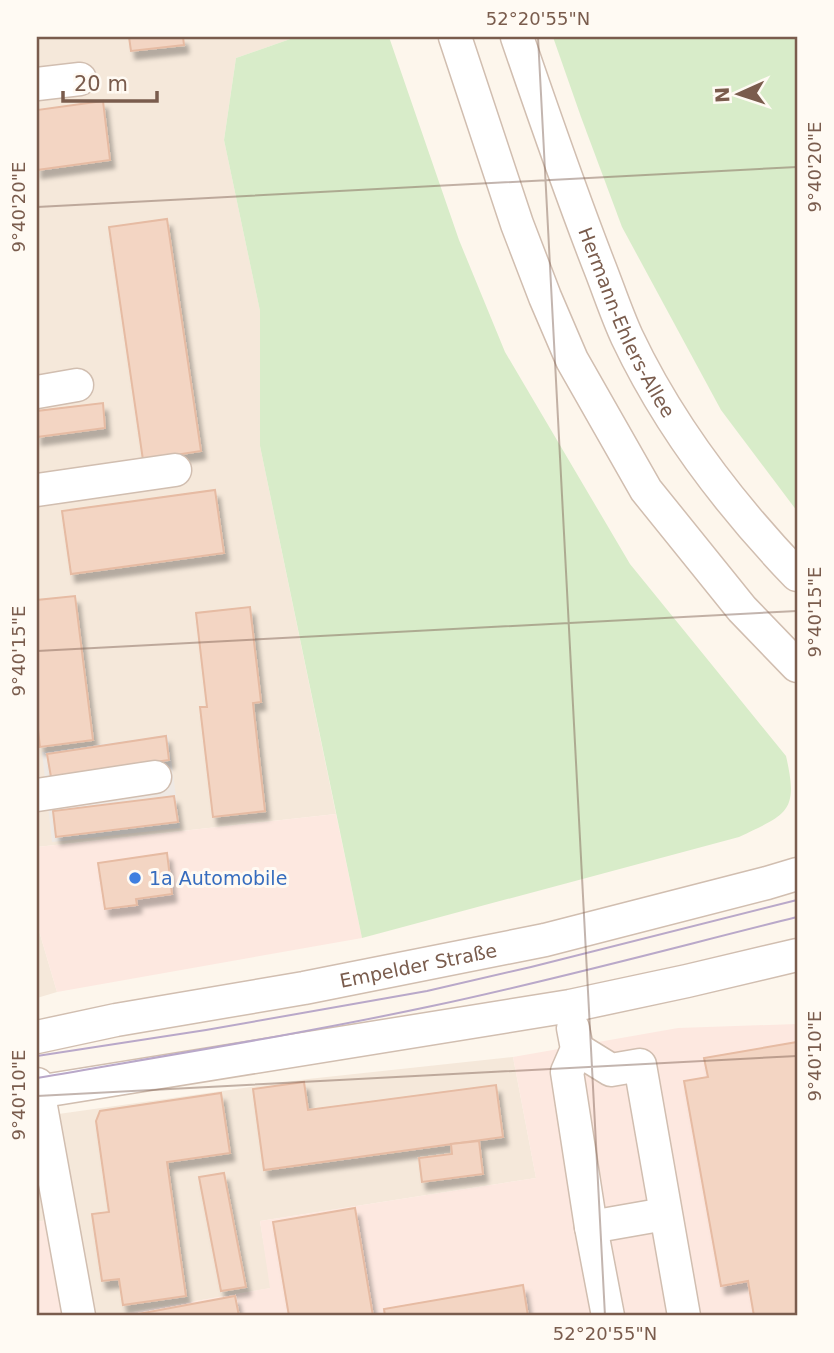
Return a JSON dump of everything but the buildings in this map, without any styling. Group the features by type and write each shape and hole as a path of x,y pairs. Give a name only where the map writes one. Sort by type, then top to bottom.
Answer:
{"street":[{"path":"454,37 517,224 572,359 646,490 742,609 797,666"},
{"name":"Hermann-Ehlers-Allee","path":"517,37 569,187 627,337 665,407 713,477 757,533 797,575"},
{"path":"37,84 80,79"},
{"path":"37,392 76,385"},
{"path":"37,490 175,470"},
{"path":"37,794 155,777"},
{"path":"767,883 797,865"},
{"name":"Empelder Straße","path":"37,1037 545,940 797,874"},
{"path":"79,1316 37,1089 570,1006 797,955"},
{"path":"570,1006 577,1049 567,1072 608,1316"},
{"path":"577,1049 611,1070 640,1065 684,1316"},
{"path":"591,1227 665,1214"}],"shaded area":[{"path":"37,37 296,37 236,58 224,140 260,311 260,446 336,814 37,847"},
{"path":"168,735 180,828 52,842 42,752"},
{"path":"336,814 362,938 57,992 37,924 37,847"},
{"path":"37,924 57,992 37,998"},
{"path":"797,1024 797,1316 110,1316 270,1288 260,1221 536,1178 513,1057 678,1028"},
{"path":"513,1057 536,1178 260,1221 271,1288 110,1316 86,1316 67,1216 37,1222 37,1117 308,1079"},
{"path":"67,1216 86,1316 37,1316 37,1222"}],"green space":[{"path":"296,37 389,37 459,240 505,352 630,564 786,756 791,789 789,801 785,809 768,823 739,837 362,938 260,446 260,311 224,140 236,58"},
{"path":"553,37 797,37 797,511 721,410 622,227"}],"tram line":[{"path":"37,1056 206,1030 427,991 797,900"},
{"path":"37,1078 432,1006 797,917"}],"place":[{"name":"1a Automobile","path":"135,878"}]}
